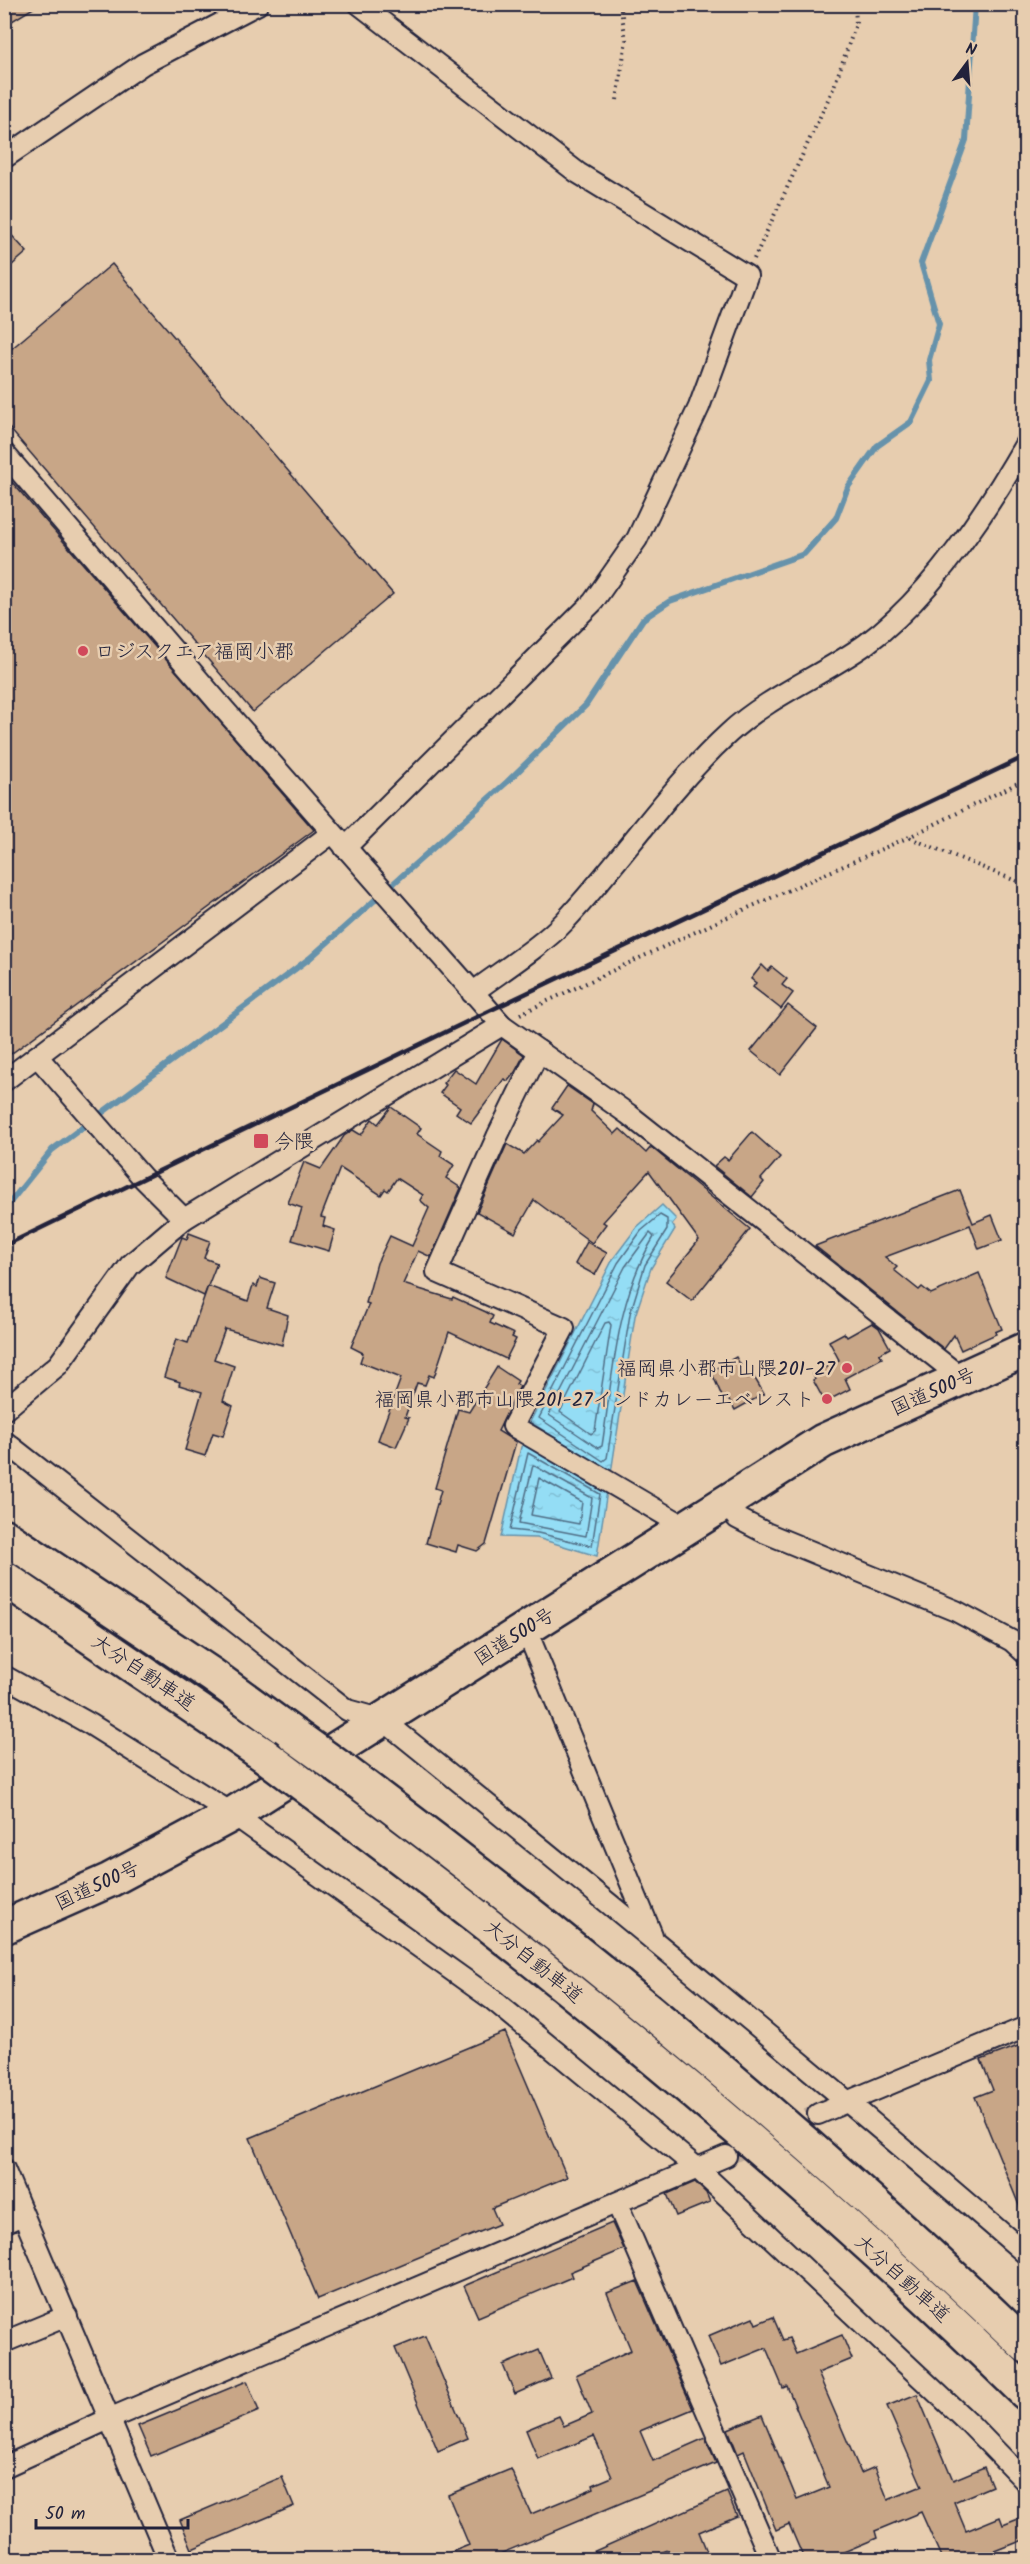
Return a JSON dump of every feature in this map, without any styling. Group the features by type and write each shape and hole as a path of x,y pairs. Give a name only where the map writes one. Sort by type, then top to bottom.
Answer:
{"highway":[{"name":"国道500号","path":"4,1927 111,1880 233,1814 823,1441 963,1379 1026,1348"},
{"name":"大分自動車道","path":"4,1536 212,1675 344,1771 568,1943 689,2042 796,2135 1026,2346"},
{"name":"大分自動車道","path":"4,1578 264,1755 508,1940 666,2068 962,2331 1026,2393"},
{"path":"4,1592 190,1703"}],"street":[{"path":"4,158 144,63 258,4"},
{"path":"4,1081 339,841 593,602 631,548 699,407 747,276 578,173 360,4"},
{"path":"472,993 564,923 686,779 730,732 865,645 894,622 944,565 1008,473 1026,442"},
{"path":"4,453 339,841 502,1025 628,1114 963,1379"},
{"path":"4,1410 58,1365 130,1265 184,1219 502,1025"},
{"path":"539,1051 497,1137 437,1272 564,1328 513,1426 626,1490 684,1527"},
{"path":"37,1056 143,1178 184,1219"},
{"path":"4,1441 346,1710 383,1720 653,1938 849,2101 1026,2254"},
{"path":"725,1502 737,1518 956,1611 1012,1641 1026,1654"},
{"path":"526,1629 653,1938"},
{"path":"4,1676 90,1724 233,1814 492,1999 698,2168 969,2423 1026,2482"},
{"path":"818,2114 1026,2027"},
{"path":"4,2467 111,2418 726,2156"},
{"path":"4,2169 14,2219 67,2316 169,2559"},
{"path":"617,2203 771,2559"},
{"path":"4,2342 67,2316"}],"path":[{"path":"617,100 626,40 620,4"},
{"path":"747,276 833,89 856,24 855,4"},
{"path":"502,1025 528,1009 909,837 1026,779"},
{"path":"909,837 1026,885"}],"water":[{"path":"662,1205 676,1219 672,1224 675,1229 651,1268 635,1316 611,1473 530,1422 613,1259 637,1227"},
{"path":"525,1443 607,1491 597,1556 537,1538 501,1537 521,1447"}],"building":[{"path":"4,4 40,4 4,26"},
{"path":"4,227 27,252 4,272"},
{"path":"112,264 393,594 253,712 4,422 4,355"},
{"name":"ロジスクエア福岡小郡","path":"4,473 314,830 4,1059"},
{"path":"762,965 768,971 772,967 787,979 782,985 793,993 781,1009 753,987 756,983 751,979"},
{"path":"788,1005 817,1028 780,1075 751,1051"},
{"path":"502,1039 524,1055 508,1081 504,1079 471,1123 456,1113 460,1107 440,1093 446,1085 443,1083 454,1069 476,1084"},
{"path":"567,1086 593,1104 591,1111 615,1134 620,1129 646,1153 651,1147 750,1229 692,1301 666,1281 699,1240 649,1171 603,1222 606,1224 592,1243 534,1200 515,1233 477,1212 507,1144 524,1154 537,1140 538,1142 563,1115 552,1108"},
{"path":"391,1107 421,1128 417,1134 442,1151 440,1156 454,1165 446,1178 461,1188 431,1257 418,1251 403,1284 452,1299 453,1297 486,1312 493,1316 490,1323 514,1334 512,1337 516,1339 506,1359 449,1332 434,1377 429,1375 425,1385 417,1383 405,1417 409,1418 396,1447 378,1440 401,1378 360,1362 363,1353 351,1347 369,1304 366,1303 377,1263 390,1236 412,1246 429,1208 420,1200 423,1195 397,1178 388,1191 385,1189 381,1195 340,1168 321,1217 325,1218 323,1226 335,1230 329,1251 292,1240 302,1208 288,1203 304,1162 321,1169 344,1136 353,1130 361,1135 372,1119 378,1124"},
{"path":"752,1132 780,1157 761,1179 764,1182 752,1197 714,1166 724,1157 728,1160"},
{"path":"960,1190 973,1223 992,1215 1002,1240 979,1249 970,1225 885,1257 897,1267 894,1270 919,1290 922,1287 931,1294 979,1273 1002,1329 961,1350 954,1335 944,1349 815,1246"},
{"path":"189,1233 210,1241 204,1258 217,1263 204,1296 166,1278 182,1237 187,1239"},
{"path":"587,1242 607,1253 595,1275 575,1264"},
{"path":"260,1278 275,1283 267,1308 288,1315 282,1345 225,1329 214,1359 234,1366 223,1401 233,1406 223,1436 213,1433 205,1456 185,1450 202,1392 179,1385 180,1382 164,1377 176,1339 188,1343 208,1286 248,1301 253,1285 257,1287"},
{"path":"872,1323 879,1328 890,1348 879,1354 882,1358 845,1378 850,1389 825,1402 813,1380 815,1379 813,1374 839,1360 829,1341 844,1333 847,1337"},
{"path":"736,1357 748,1378 753,1375 764,1394 735,1410 728,1398 724,1401 711,1371"},
{"path":"497,1367 518,1381 516,1384 520,1386 498,1431 516,1442 486,1544 477,1551 458,1545 456,1552 426,1543 441,1490 435,1488 458,1409 469,1412"},
{"path":"505,2032 567,2177 492,2208 499,2224 318,2299 250,2138"},
{"path":"1026,2043 1025,2220 975,2097 993,2090 981,2060"},
{"path":"695,2182 706,2193 710,2202 676,2216 667,2194"},
{"path":"612,2223 624,2249 570,2272 572,2277 478,2317 464,2286"},
{"path":"637,2281 693,2409 640,2431 653,2461 705,2438 716,2463 488,2559 434,2559 469,2545 448,2495 511,2469 531,2514 594,2488 593,2485 612,2477 594,2436 538,2459 526,2430 559,2416 564,2426 592,2414 576,2375 631,2350 607,2293"},
{"path":"753,2317 756,2324 773,2317 783,2340 789,2338 796,2354 842,2335 852,2359 818,2373 861,2473 875,2467 888,2500 922,2486 887,2406 917,2394 953,2480 984,2467 992,2486 954,2502 966,2531 1000,2517 1003,2525 1026,2516 1026,2539 975,2559 942,2559 921,2512 875,2531 877,2538 827,2559 804,2559 789,2524 776,2530 744,2451 738,2454 728,2429 762,2415 797,2500 829,2487 787,2386 783,2388 766,2348 721,2366 708,2336"},
{"path":"425,2336 468,2438 438,2451 395,2348"},
{"path":"539,2350 551,2378 515,2394 503,2365"},
{"path":"247,2381 259,2411 151,2456 138,2426"},
{"path":"282,2477 294,2506 192,2549 180,2520"},
{"path":"727,2492 737,2516 699,2532 710,2559 672,2559 668,2550 645,2559 577,2559"}],"waterway":[{"path":"4,1210 52,1150 310,958 507,782 586,705 643,619 670,601 804,554 836,518 848,487 877,446 911,422 931,381 929,360 939,324 921,263 966,140 975,4"}],"tunnel":[{"path":"726,2156 818,2114"}],"railway":[{"path":"4,1246 489,1011 1026,756"}],"place":[{"name":"ロジスクエア福岡小郡","path":"83,651"},
{"name":"今隈","path":"261,1141"},
{"name":"福岡県小郡市山隈201-27","path":"847,1368"},
{"name":"福岡県小郡市山隈201-27インドカレーエベレスト","path":"827,1399"}]}
